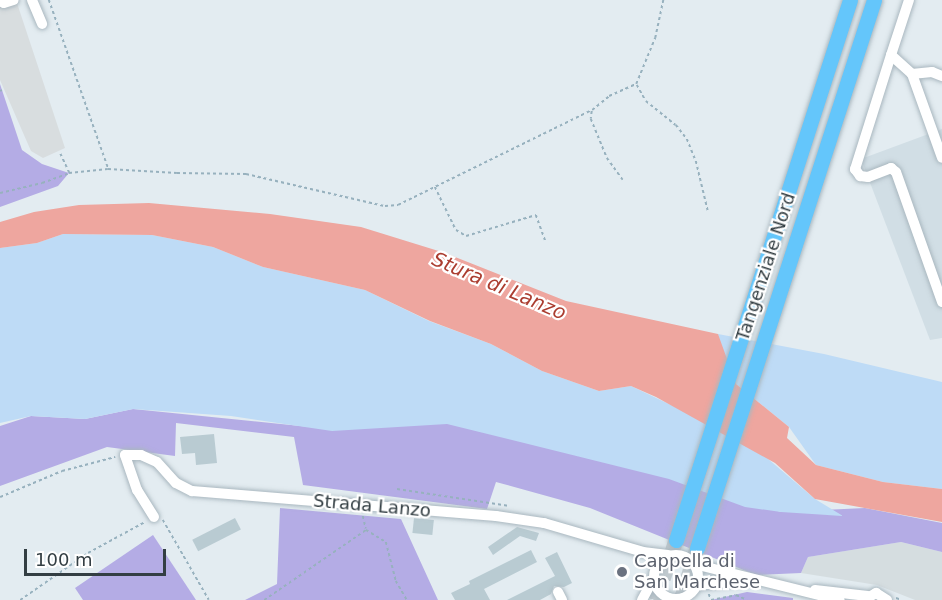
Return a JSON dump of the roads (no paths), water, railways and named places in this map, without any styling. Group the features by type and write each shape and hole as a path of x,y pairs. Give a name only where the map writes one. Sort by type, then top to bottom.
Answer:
{"highway":[{"name":"Tangenziale Nord","path":"677,534 850,0"},
{"name":"Tangenziale Nord","path":"699,542 874,0"}],"street":[{"path":"0,1 4,3 14,0"},
{"path":"32,0 42,24"},
{"path":"909,0 855,169 860,176 868,177 891,168 896,172 942,302"},
{"path":"891,55 912,74 942,158"},
{"path":"912,74 932,72 942,76"},
{"name":"Strada Lanzo","path":"154,517 137,490 125,455 141,455 157,462 177,483 192,491 496,516 544,523 643,552 668,555"},
{"name":"Strada Lanzo","path":"628,547 646,556 654,573"},
{"path":"642,600 654,573 668,555 683,555 694,564 808,590 840,600"},
{"path":"694,564 701,585"},
{"path":"654,573 659,592 670,599 686,596 701,585 759,579"},
{"path":"808,590 867,598 880,593 887,600"}],"water":[{"name":"Stura di Lanzo","path":"149,203 270,214 361,227 445,253 566,301 718,334 736,384 789,427 787,438 816,465 883,482 942,489 942,522 815,499 775,463 656,397 631,386 599,391 542,371 491,344 430,321 365,290 263,267 213,247 152,235 63,234 37,243 0,248 0,222 34,212 79,205"}],"tunnel":[{"path":"656,600 676,540"},
{"path":"681,600 697,548"}],"place":[{"name":"Cappella di San Marchese","path":"622,572"}]}
